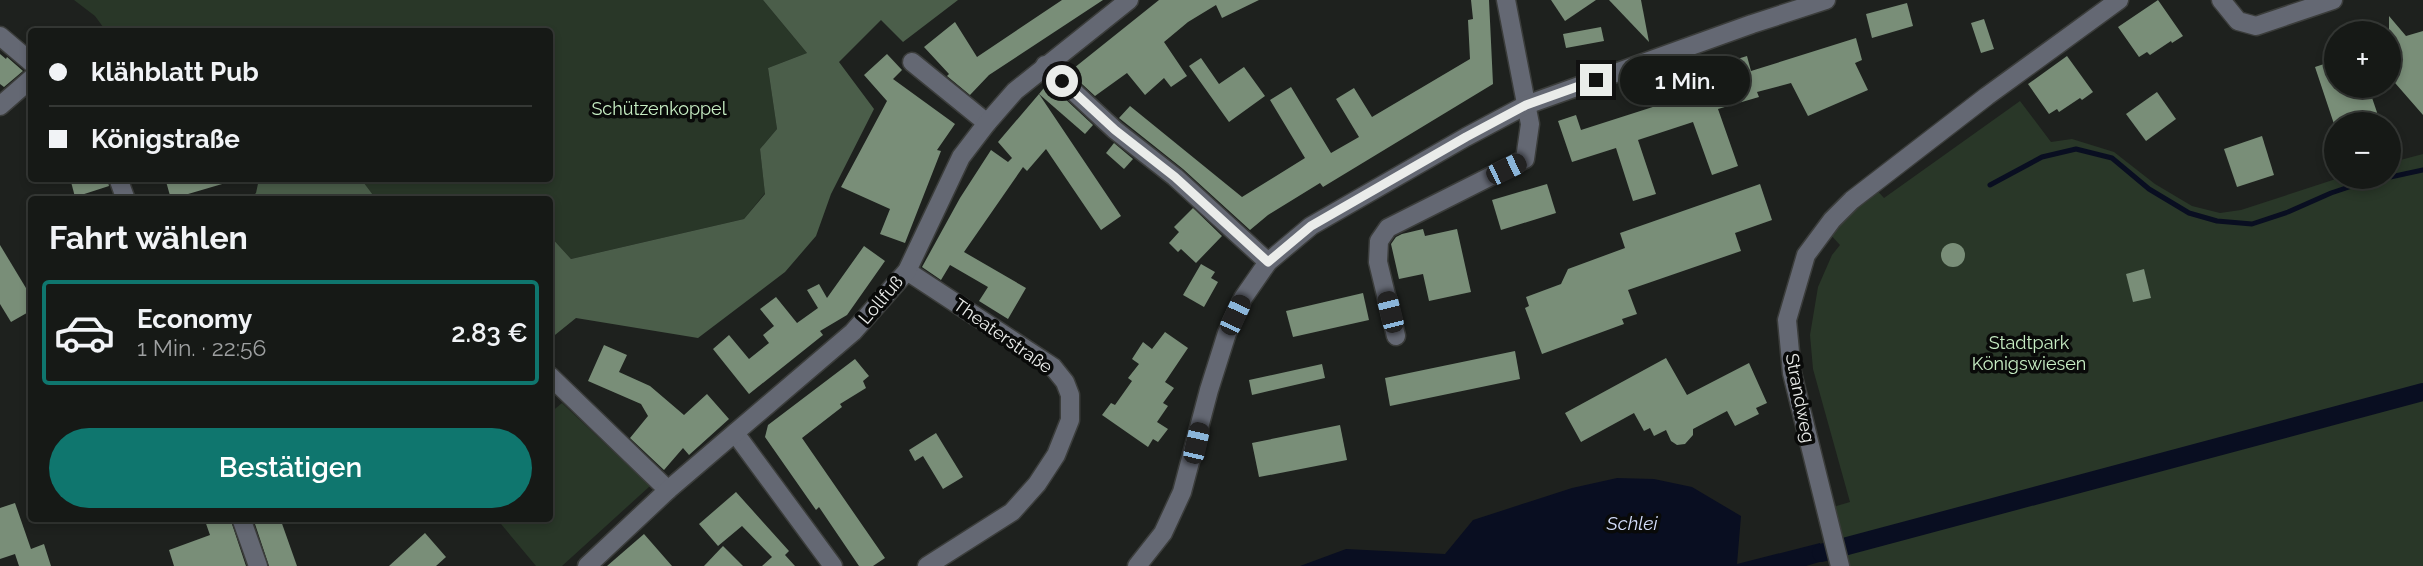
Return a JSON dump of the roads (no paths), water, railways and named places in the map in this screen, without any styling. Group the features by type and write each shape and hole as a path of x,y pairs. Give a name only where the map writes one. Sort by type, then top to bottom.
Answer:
{"street":[{"name":"Lollfuß","path":"587,566 668,490 853,332 907,271 961,157 987,123 1015,90 1129,0"},
{"path":"1396,336 1378,262 1379,241 1388,228 1525,159 1530,124 1506,0"},
{"path":"1137,566 1163,533 1182,492 1209,390 1227,333 1243,298 1268,262 1311,226 1526,105 1826,0"},
{"path":"2221,0 2238,21 2256,26 2333,0"},
{"name":"Strandweg","path":"1840,566 1791,373 1787,320 1806,256 1832,220 1852,200 1987,96 2114,4"},
{"path":"0,36 28,60"},
{"path":"912,62 987,123"},
{"path":"1045,65 1115,130 1175,177 1268,262"},
{"path":"0,106 28,82"},
{"name":"Theaterstraße","path":"907,271 1053,368 1065,382 1070,395 1070,420 1056,455 1037,484 1012,512 927,566"},
{"path":"553,379 668,490"},
{"path":"735,433 833,566"},
{"path":"242,522 258,566"}],"water":[{"name":"Schlei","path":"1617,478 1654,479 1692,487 1741,516 1737,564 1820,543 1823,561 1806,566 1300,566 1346,549 1445,554 1473,520 1572,488"}],"waterway":[{"path":"1990,185 2042,157 2076,149 2112,158 2149,189 2189,213 2217,221 2252,224 2358,184 2423,170"},
{"path":"1821,553 2423,392"}],"park label":[{"name":"Schützenkoppel","path":"659,109"},
{"name":"Stadtpark Königswiesen","path":"2029,353"}]}
